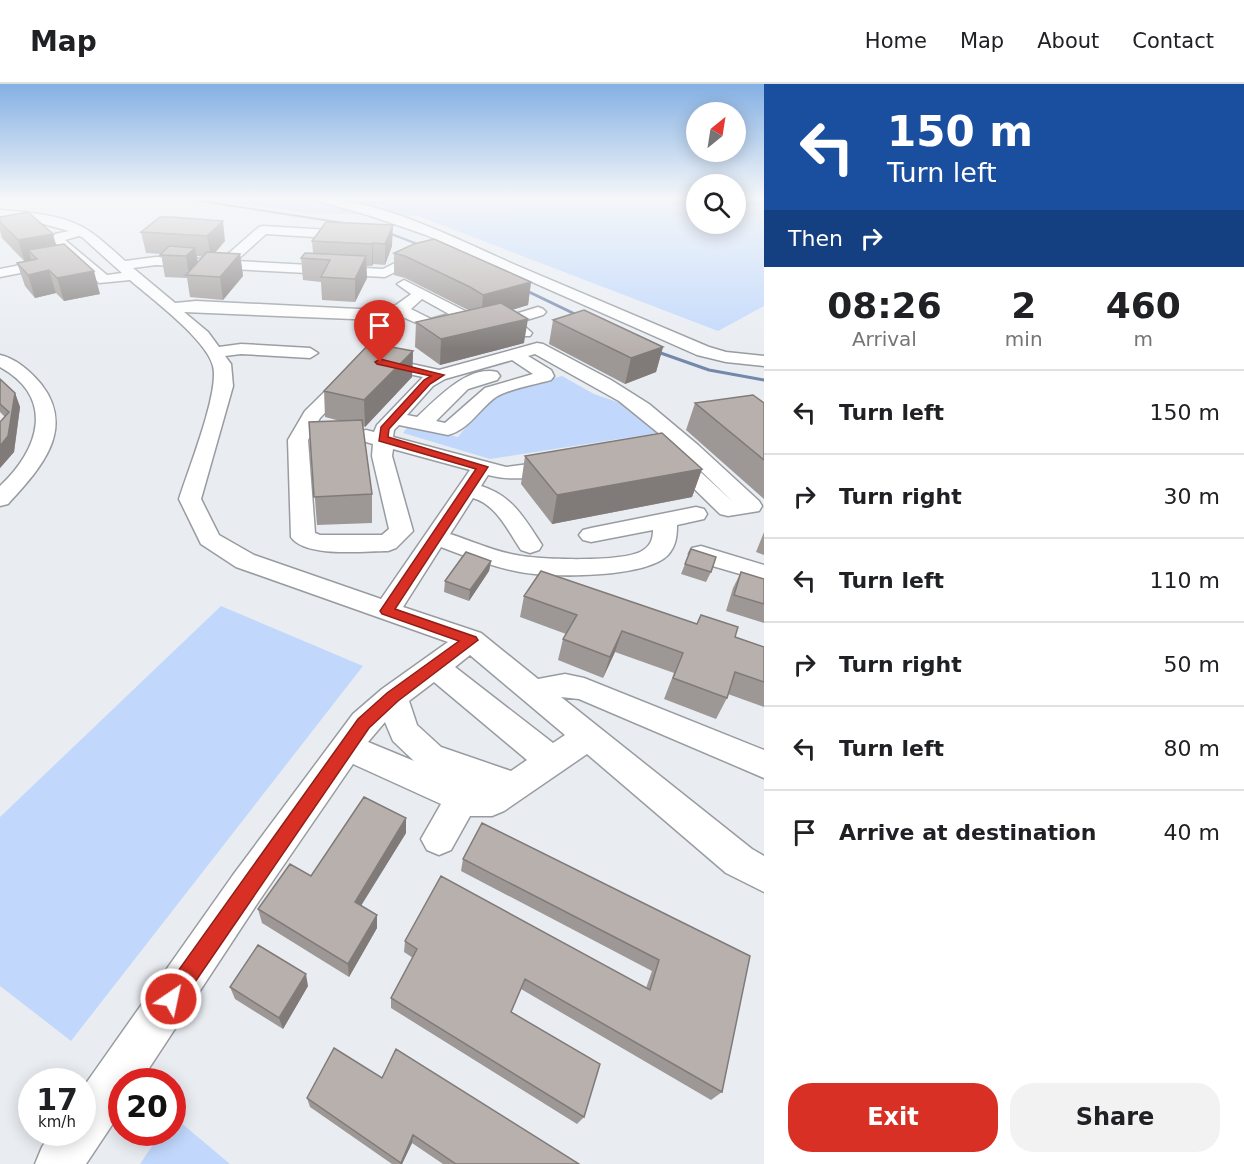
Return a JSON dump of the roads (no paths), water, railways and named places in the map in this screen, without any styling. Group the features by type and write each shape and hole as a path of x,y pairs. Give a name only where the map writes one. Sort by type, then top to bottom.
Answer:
{"lane":[{"path":"70,248 104,280 121,264"},
{"path":"102,248 191,325 222,364 224,386 190,499 209,538 245,561 471,640 739,861 764,875"},
{"path":"240,251 301,254 318,248"},
{"path":"468,248 703,351 726,357 764,361"},
{"path":"0,273 80,257 121,264 266,249"},
{"path":"172,308 196,306 378,315 446,307 385,273 301,254 240,251"},
{"path":"385,273 410,261 404,255"},
{"path":"408,313 411,303 419,293"},
{"path":"191,325 232,319 364,325"},
{"path":"440,375 366,361 312,415 298,440 303,537 317,543 388,543 401,531 382,456 384,429 427,382 535,337"},
{"path":"535,337 627,398 669,440 698,457"},
{"path":"394,418 448,429 455,427 491,392 545,376 535,337"},
{"path":"421,424 462,385 535,337"},
{"path":"214,353 241,349 310,353"},
{"path":"0,360 10,364 31,381 43,400 47,422 43,442 31,465 0,499"},
{"path":"304,427 326,430"},
{"path":"349,434 382,439 506,473 526,472 581,462"},
{"path":"387,611 482,467"},
{"path":"468,489 490,496 501,504 530,545"},
{"path":"591,536 696,514"},
{"path":"436,537 513,563 534,567 630,565 657,553 668,532 665,522"},
{"path":"701,554 764,573"},
{"path":"96,1109 246,888 364,723 393,697 471,640"},
{"path":"434,666 552,761"},
{"path":"533,692 565,685 584,688 764,764"},
{"path":"393,697 404,732 430,757 514,786"},
{"path":"347,747 470,801 492,801 587,737"},
{"path":"439,839 462,798"},
{"path":"59,1164 71,1146"}],"waterway":[{"path":"525,290 579,316"},
{"path":"655,351 709,370 764,380"}]}
